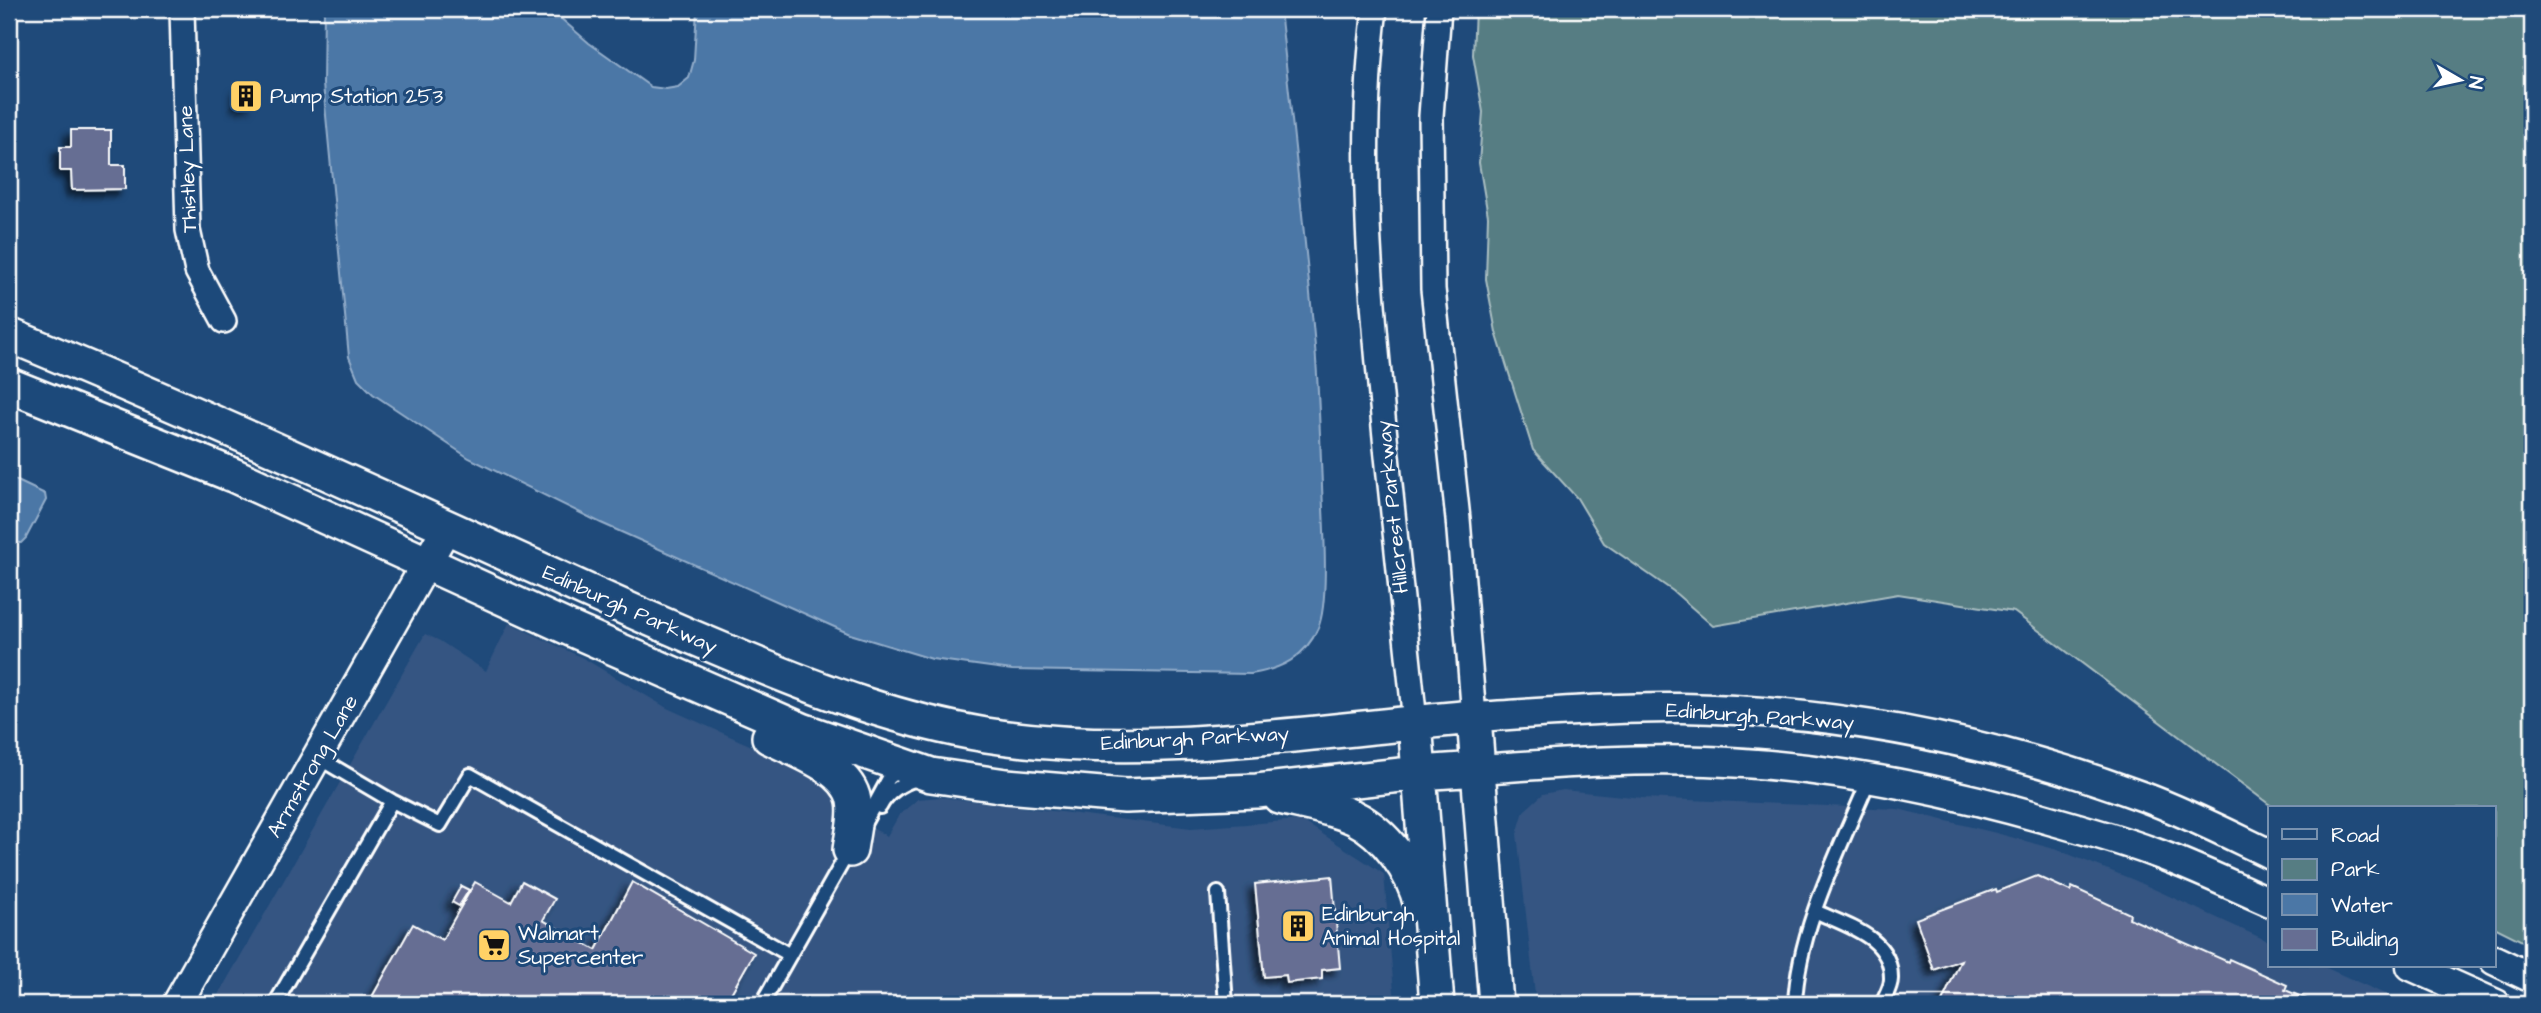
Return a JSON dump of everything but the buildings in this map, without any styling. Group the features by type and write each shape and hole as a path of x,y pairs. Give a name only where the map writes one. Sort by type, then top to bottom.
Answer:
{"main road":[{"name":"Edinburgh Parkway","path":"9,335 247,436 654,621 824,692 925,723 987,735 1085,743 1160,744 1474,717"},
{"name":"Edinburgh Parkway","path":"9,385 233,475 802,730 918,770 1006,786 1125,796 1257,791 1478,769"},
{"path":"616,648 675,691 827,766 844,780 854,799 855,820 850,850"},
{"path":"1474,717 1496,1004"},
{"name":"Hillcrest Parkway","path":"1415,722 1437,1004"},
{"path":"918,770 920,754 946,742 987,735"},
{"path":"1257,791 1335,810 1355,818 1373,830 1393,850 1409,873 1419,900 1435,970"}],"street":[{"name":"Thistley Lane","path":"182,9 188,230 197,271 224,321"},
{"name":"Hillcrest Parkway","path":"1375,9 1368,126 1370,263 1376,351 1415,722"},
{"path":"1439,9 1430,116 1433,289 1458,519 1474,717"},
{"name":"Armstrong Lane","path":"177,1004 447,527"},
{"name":"Edinburgh Parkway","path":"1474,717 1681,708 1802,716 1889,728 2000,752 2109,785 2180,812 2268,853"},
{"name":"Edinburgh Parkway","path":"1478,769 1630,760 1706,761 1783,766 1870,777 1969,798 2115,839 2163,856 2268,901"},
{"path":"2496,961 2532,978"},
{"path":"2415,968 2496,1004"}],"lane":[{"path":"317,757 392,801 440,825 470,775 790,955"},
{"path":"762,1004 889,778 918,770"},
{"path":"850,850 865,836 883,801 918,770"},
{"path":"1795,1004 1801,959 1815,911 1870,777"},
{"path":"275,1004 392,801"},
{"path":"1218,893 1226,1004"},
{"path":"1815,911 1874,938 1889,959 1892,981 1882,1004"}],"shaded area":[{"path":"509,623 583,658 667,708 765,752 823,785 835,799 835,808 887,836 899,815 918,799 940,797 1191,828 1301,820 1384,874 1395,1004 213,1004 425,634 486,671"},
{"path":"1563,790 1643,798 1898,809 2058,850 2134,880 2268,941 2268,968 2326,968 2407,1004 1536,1004 1517,834 1524,811 1543,794"}],"green space":[{"path":"1475,9 2532,9 2532,946 2496,928 2496,806 2271,806 2014,612 1898,594 1713,626 1673,591 1604,543 1577,498 1533,450 1496,332 1486,279 1488,216 1479,163 1483,112 1473,55"}],"water":[{"path":"324,9 550,9 589,43 651,87 666,89 678,87 689,78 694,60 697,9 1280,9 1307,262 1318,399 1325,579 1322,615 1313,638 1291,660 1272,669 1251,674 1012,670 932,659 850,634 601,523 469,458 373,394 358,379 349,357 323,84"},
{"path":"9,477 45,494 46,500 21,543 9,542"}],"place":[{"name":"Pump Station 253","path":"246,96"},
{"name":"Edinburgh Animal Hospital","path":"1298,926"},
{"name":"Walmart Supercenter","path":"494,945"}]}
